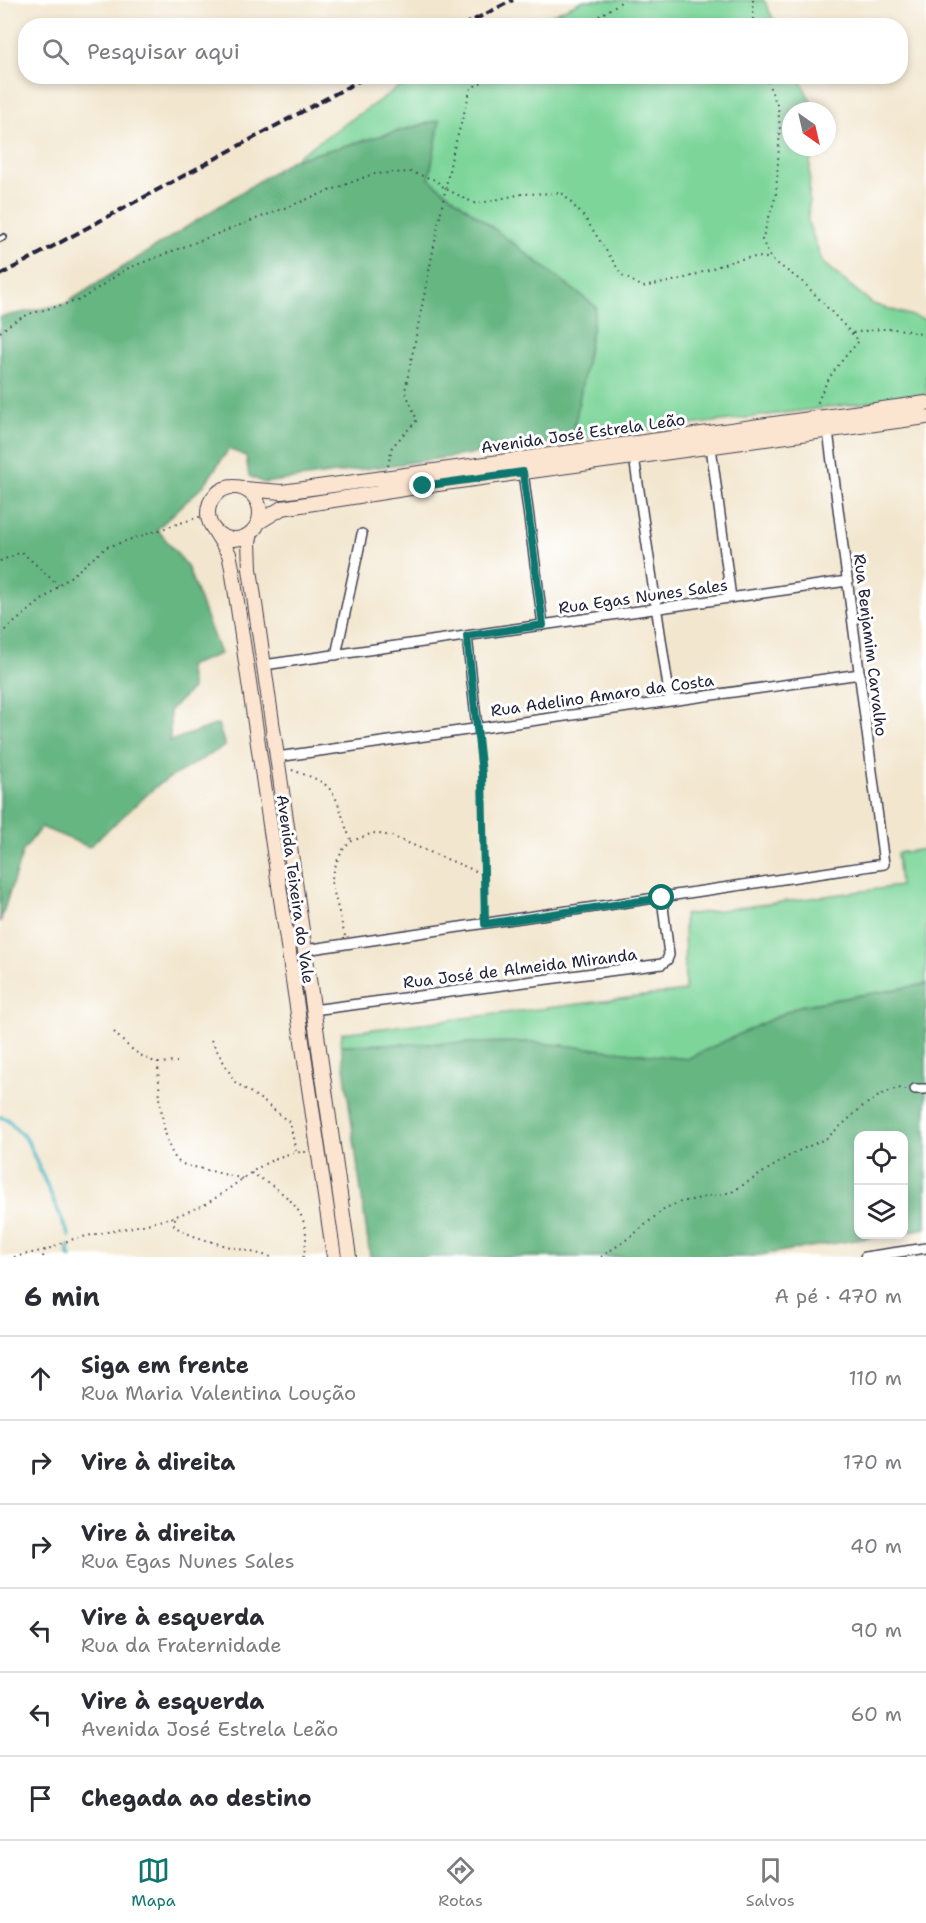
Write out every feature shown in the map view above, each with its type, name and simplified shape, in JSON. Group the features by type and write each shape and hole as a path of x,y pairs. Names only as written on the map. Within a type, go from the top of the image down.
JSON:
{"street":[{"name":"Avenida José Estrela Leão","path":"245,489 282,492 926,403"},
{"name":"Avenida José Estrela Leão","path":"255,527 282,508 523,472 926,417"},
{"name":"Rua Benjamim Carvalho","path":"662,898 885,864 828,431"},
{"path":"711,447 731,598"},
{"path":"634,457 670,700"},
{"path":"523,472 543,625"},
{"path":"208,514 209,505 219,491 236,487 245,489"},
{"name":"Avenida Teixeira do Vale","path":"245,489 260,506 249,542 250,568 349,1257"},
{"name":"Avenida Teixeira do Vale","path":"208,514 210,523 229,554 232,568 334,1257"},
{"path":"214,530 228,538 244,537 255,527"},
{"path":"336,655 362,534"},
{"name":"Rua Egas Nunes Sales","path":"264,665 847,581"},
{"path":"467,636 477,728"},
{"name":"Rua Adelino Amaro da Costa","path":"278,760 477,728 860,674"},
{"path":"305,950 662,898"},
{"name":"Rua José de Almeida Miranda","path":"313,1010 662,964 669,955 662,898"},
{"path":"915,1089 926,1089"},
{"path":"865,1257 926,1248"}],"path":[{"path":"596,18 624,0"},
{"path":"753,0 753,18"},
{"path":"385,477 392,447 417,420 405,391 452,156 471,88 478,84"},
{"path":"768,84 778,107 780,129 776,195 762,240 771,259"},
{"path":"0,332 29,314 80,300 126,269 373,174 411,172 435,180 446,189 476,204 522,194 562,193 585,218 622,275 643,287 684,279 746,258 762,256 771,259 804,283 859,341 836,367 821,391 813,418"},
{"path":"853,333 885,327 912,331 926,336"},
{"path":"0,634 57,585 107,547 208,514"},
{"path":"0,561 22,552 57,585"},
{"path":"477,728 482,774 485,924"},
{"path":"278,760 323,783 337,802 352,841"},
{"path":"347,944 331,880 344,848 352,841 373,833 404,839 483,874"},
{"path":"114,1032 147,1060 158,1063 177,1062"},
{"path":"210,1040 235,1082 290,1123 296,1152"},
{"path":"158,1063 164,1125 172,1156 182,1164 244,1179"},
{"path":"601,1257 633,1235 664,1208 681,1202 732,1192 794,1153 826,1138 863,1106 882,1094 897,1088 915,1089"},
{"path":"14,1257 45,1250 72,1240 151,1224 176,1216 201,1206 275,1158 296,1152 319,1152"},
{"path":"251,1173 280,1190 303,1218 306,1238 303,1257"},
{"path":"176,1216 174,1225 179,1230 271,1257"},
{"path":"43,1257 45,1250"}],"green space":[{"path":"584,0 764,0 773,18 544,18"},
{"path":"404,84 802,84 811,102 782,102 782,156 811,156 808,222 823,263 873,304 926,320 926,395 572,440 596,307 429,179 439,120 292,160"},
{"path":"440,120 429,179 596,307 572,440 264,483 249,476 246,456 229,449 204,485 157,529 187,566 220,654 188,666 192,689 170,710 170,741 218,724 225,746 159,784 89,847 41,827 23,851 0,922 0,317 65,304 292,160"},
{"path":"926,849 926,984 799,1006 687,1059 533,1042 341,1045 342,1033 685,991 684,915 900,886 897,853"},
{"path":"926,984 926,1228 908,1231 908,1131 854,1131 854,1239 862,1239 747,1257 370,1257 341,1045 533,1042 687,1059 799,1006"}],"waterway":[{"path":"0,1117 7,1119 27,1140 69,1236"},
{"path":"69,1246 68,1253 71,1257"}],"railway":[{"path":"478,18 513,0"},
{"path":"0,275 353,84"}],"route":[{"path":"423,486 523,472 543,625 467,636 482,774 485,924 662,898"}]}
